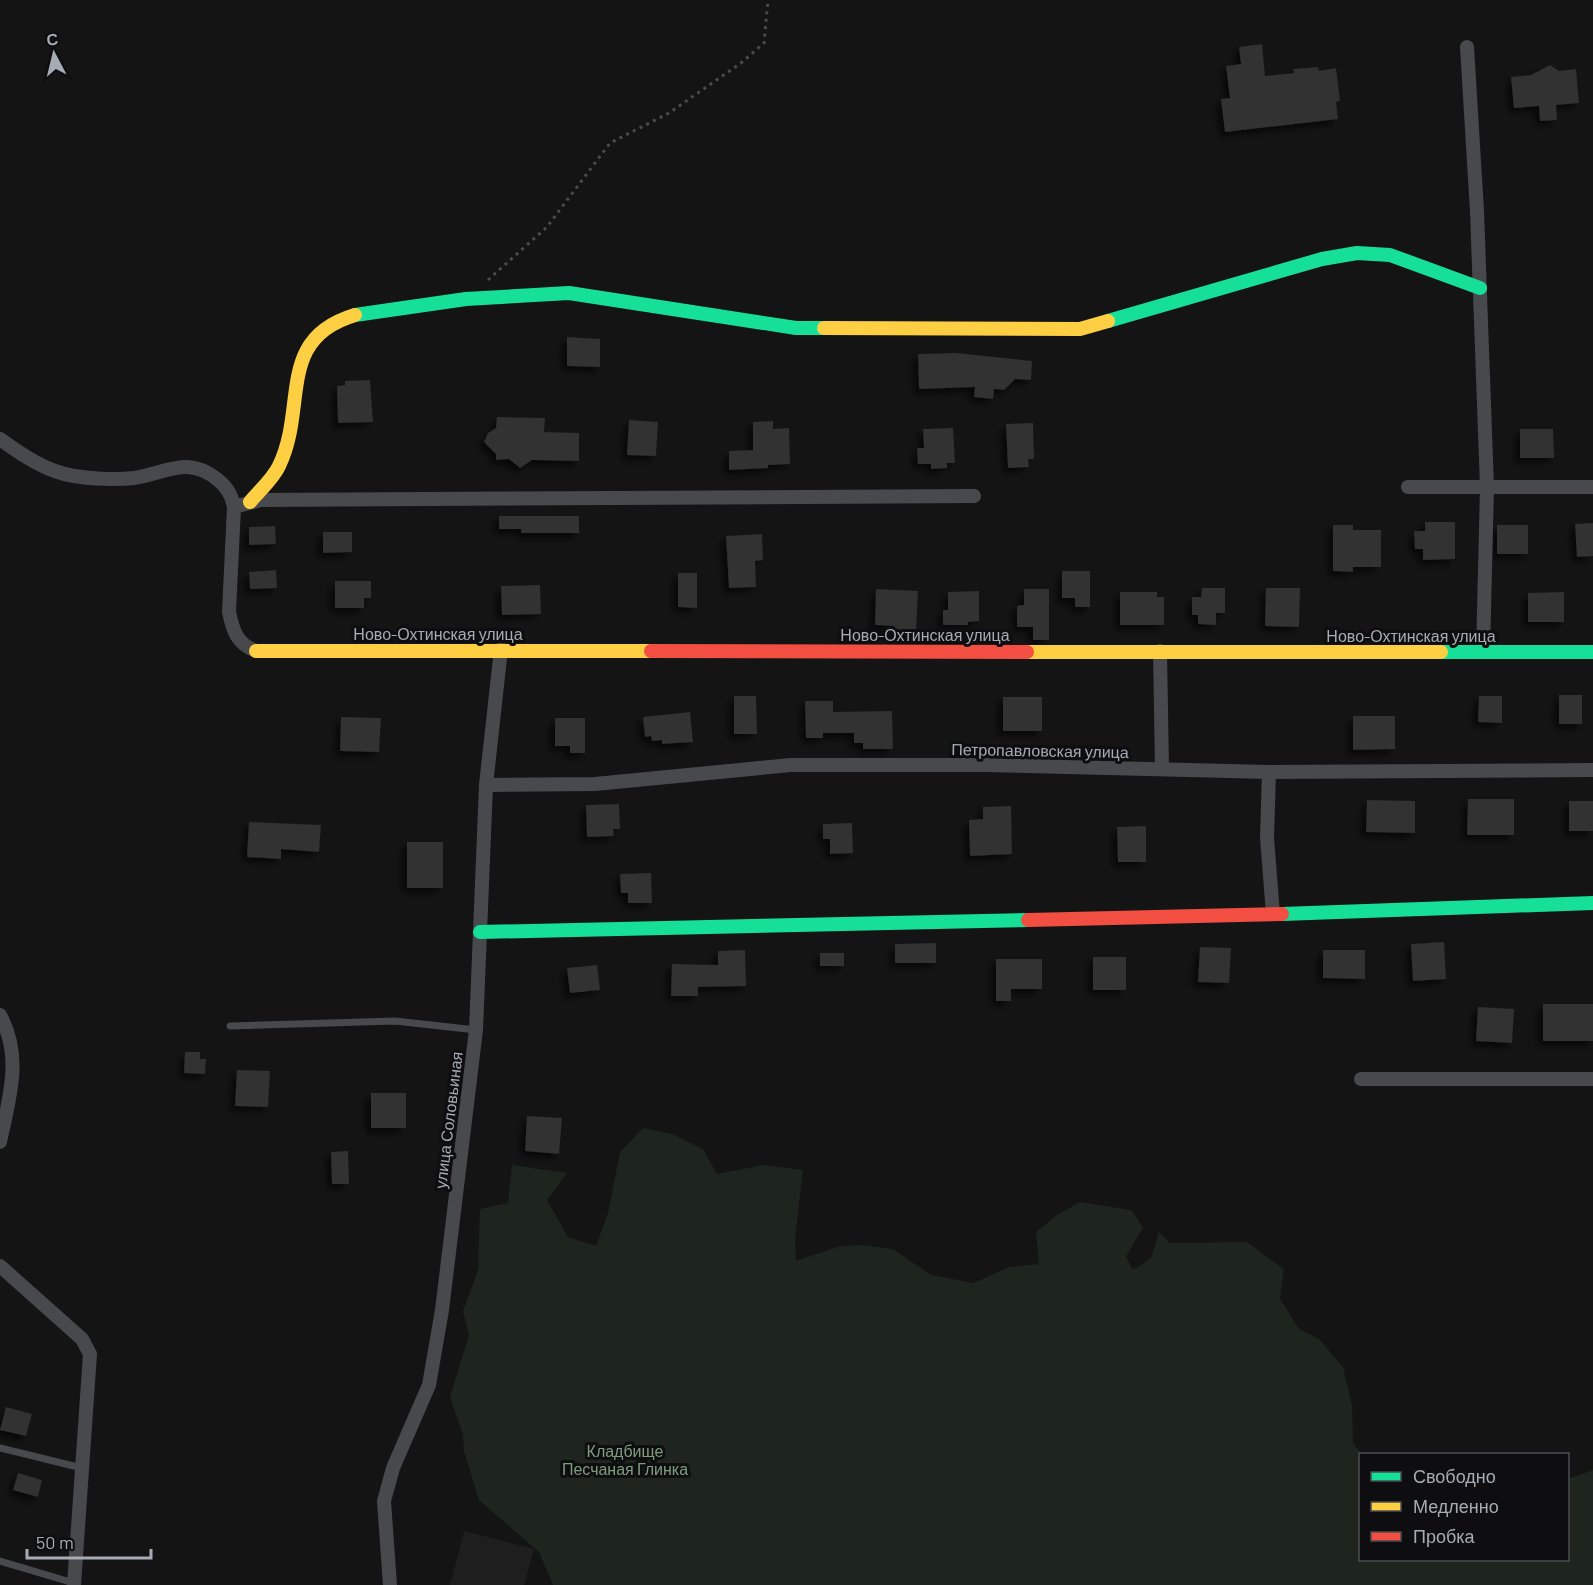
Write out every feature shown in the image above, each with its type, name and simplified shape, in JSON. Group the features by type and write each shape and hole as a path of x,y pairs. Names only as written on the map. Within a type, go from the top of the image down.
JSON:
{"street":[{"path":"1467,47 1480,288 1487,487 1483,652"},
{"path":"250,502 279,467 288,438 302,357 316,334 338,320 364,312 466,299 569,293 796,328 1080,329 1322,259 1357,253 1390,255 1480,288"},
{"path":"0,439 32,461 73,476 134,478 193,466 210,473 223,484 232,496 234,507 250,502 974,496"},
{"path":"1408,488 1593,487"},
{"name":"Ново-Охтинская улица","path":"234,507 229,612 237,638 244,646 256,651 501,649 1593,652"},
{"name":"улица Соловьиная","path":"390,1585 384,1501 393,1468 408,1439 429,1385 442,1310 476,1030 486,785 501,649"},
{"path":"1160,651 1162,768"},
{"name":"Петропавловская улица","path":"486,785 595,784 790,765 1162,768 1269,772 1593,770"},
{"path":"1269,772 1266,838 1273,914"},
{"path":"480,932 1273,914 1593,903"},
{"path":"0,1015 11,1044 13,1067 12,1089 0,1142"},
{"path":"1361,1079 1593,1079"},
{"path":"0,1266 82,1339 90,1354 74,1584"}],"lane":[{"path":"230,1026 394,1021 476,1030"},
{"path":"0,1448 82,1468"},
{"path":"0,1561 74,1584"}],"path":[{"path":"466,299 547,227 610,143 669,113 741,63 764,43 768,0"}],"shaded area":[{"path":"464,1531 534,1549 524,1585 450,1585"}],"green space":[{"name":"Кладбище Песчаная Глинка","path":"643,1128 672,1134 703,1149 717,1174 763,1165 803,1170 795,1239 796,1261 841,1246 861,1245 893,1249 931,1275 974,1283 1009,1267 1039,1264 1036,1232 1057,1215 1080,1202 1131,1210 1143,1227 1126,1257 1133,1270 1151,1258 1159,1232 1170,1243 1247,1242 1284,1269 1280,1299 1299,1329 1319,1339 1343,1367 1352,1406 1353,1443 1361,1453 1359,1453 1359,1561 1569,1561 1569,1479 1593,1470 1593,1585 553,1585 539,1552 479,1500 464,1451 463,1435 450,1397 469,1335 463,1311 478,1271 480,1209 508,1203 512,1165 567,1173 547,1200 568,1237 596,1246 608,1213 620,1152"}],"building":[{"path":"1262,44 1265,76 1294,73 1293,69 1318,67 1319,71 1336,68 1340,101 1336,102 1338,119 1225,132 1221,99 1230,98 1226,66 1241,64 1239,47"},
{"path":"1550,65 1559,71 1576,69 1579,103 1556,105 1557,120 1540,121 1539,106 1514,108 1511,77 1531,75"},
{"path":"567,337 600,339 600,367 567,366"},
{"path":"957,353 1032,361 1031,380 1015,379 1004,390 994,389 993,399 974,397 975,387 919,389 918,354"},
{"path":"370,380 373,422 338,423 337,386 345,385 345,381"},
{"path":"497,417 545,418 544,432 579,433 579,461 532,460 520,468 509,459 496,460 496,454 484,442 488,433 496,428"},
{"path":"629,420 658,422 656,456 627,455"},
{"path":"773,421 773,429 789,428 790,464 768,465 768,468 729,470 729,451 753,450 753,422"},
{"path":"1033,423 1034,459 1028,459 1029,467 1008,468 1006,424"},
{"path":"953,428 955,463 947,463 947,468 931,469 931,464 918,464 917,448 924,448 923,429"},
{"path":"1520,429 1553,429 1554,458 1520,458"},
{"path":"499,516 579,516 579,533 521,533 521,529 499,529"},
{"path":"1425,522 1455,522 1455,559 1423,560 1423,549 1415,549 1414,531 1425,531"},
{"path":"1593,523 1593,556 1577,557 1575,524"},
{"path":"1333,525 1353,525 1353,530 1381,530 1381,567 1353,567 1353,572 1333,571"},
{"path":"1497,525 1528,525 1528,554 1497,554"},
{"path":"275,526 276,544 249,545 249,527"},
{"path":"323,532 352,532 352,552 323,553"},
{"path":"762,534 763,560 755,561 756,587 729,588 726,536"},
{"path":"276,570 277,588 250,589 249,572"},
{"path":"1062,571 1090,571 1090,607 1075,607 1075,598 1062,598"},
{"path":"678,573 697,573 697,608 678,607"},
{"path":"335,581 371,581 371,598 364,598 364,608 335,608"},
{"path":"540,585 541,614 502,615 501,586"},
{"path":"1202,588 1225,588 1225,613 1216,613 1216,625 1198,624 1198,615 1192,615 1192,597 1201,597"},
{"path":"1266,588 1300,588 1299,627 1265,626"},
{"path":"876,589 918,591 916,632 893,631 894,626 875,625"},
{"path":"1024,589 1049,589 1049,640 1033,640 1033,627 1017,627 1017,606 1024,605"},
{"path":"979,591 979,621 968,622 968,625 943,625 943,610 948,610 948,592"},
{"path":"1120,592 1157,592 1157,597 1164,597 1164,625 1120,625"},
{"path":"1564,592 1564,622 1528,622 1528,593"},
{"path":"1559,695 1582,695 1582,724 1559,724"},
{"path":"734,696 756,696 757,734 734,734"},
{"path":"1479,696 1502,696 1502,723 1478,722"},
{"path":"1003,697 1042,697 1042,731 1003,731"},
{"path":"805,701 833,701 833,712 892,711 893,749 863,749 863,743 854,743 854,733 823,733 823,738 806,738"},
{"path":"690,712 693,742 662,744 662,740 652,741 651,736 645,737 643,717"},
{"path":"1353,716 1395,716 1395,749 1353,750"},
{"path":"341,717 381,718 379,752 340,751"},
{"path":"555,718 585,718 585,753 570,753 570,746 555,746"},
{"path":"1468,799 1514,799 1514,835 1467,835"},
{"path":"1367,800 1415,801 1415,833 1366,832"},
{"path":"1569,801 1593,801 1593,831 1569,831"},
{"path":"619,804 620,829 613,829 614,836 587,837 586,805"},
{"path":"1011,806 1012,854 970,856 969,820 983,819 983,807"},
{"path":"249,822 321,825 319,852 281,849 281,859 247,857"},
{"path":"852,823 853,853 830,854 830,839 823,839 823,824"},
{"path":"1146,826 1146,862 1118,862 1117,827"},
{"path":"407,842 443,842 443,888 407,888"},
{"path":"651,873 652,903 628,903 628,893 621,893 620,874"},
{"path":"1444,942 1446,979 1413,981 1411,944"},
{"path":"936,943 936,963 895,963 895,944"},
{"path":"1200,947 1231,948 1229,983 1198,982"},
{"path":"745,950 746,986 698,987 698,996 671,996 672,964 718,965 718,951"},
{"path":"1323,950 1365,950 1365,979 1323,978"},
{"path":"820,953 844,953 844,966 820,966"},
{"path":"1093,957 1126,957 1126,990 1093,990"},
{"path":"996,959 1042,959 1042,989 1011,989 1011,1001 996,1001"},
{"path":"597,965 600,990 570,993 567,968"},
{"path":"1543,1004 1593,1004 1593,1041 1543,1041"},
{"path":"1478,1007 1514,1009 1512,1043 1476,1041"},
{"path":"185,1052 200,1052 200,1059 206,1059 205,1074 184,1073"},
{"path":"237,1070 270,1071 268,1107 235,1106"},
{"path":"371,1093 406,1093 406,1128 371,1128"},
{"path":"527,1116 562,1118 559,1154 525,1151"},
{"path":"348,1151 349,1184 332,1184 331,1152"},
{"path":"6,1407 32,1414 26,1436 0,1430"},
{"path":"18,1473 42,1480 38,1497 13,1490"}],"traffic: fast":[{"path":"1108,321 1322,259 1357,253 1390,255 1480,288"},
{"path":"355,315 466,299 569,293 796,328 824,328"},
{"path":"1441,652 1593,652"},
{"path":"1282,914 1593,903"},
{"path":"480,932 1028,920"}],"traffic: slow":[{"path":"250,502 279,466 287,443 303,358 313,340 330,326 355,315"},
{"path":"824,328 1080,329 1108,321"},
{"path":"256,651 651,651"},
{"path":"1027,652 1441,652"}],"traffic: jam":[{"path":"651,651 1027,652"},
{"path":"1028,920 1282,914"}]}
